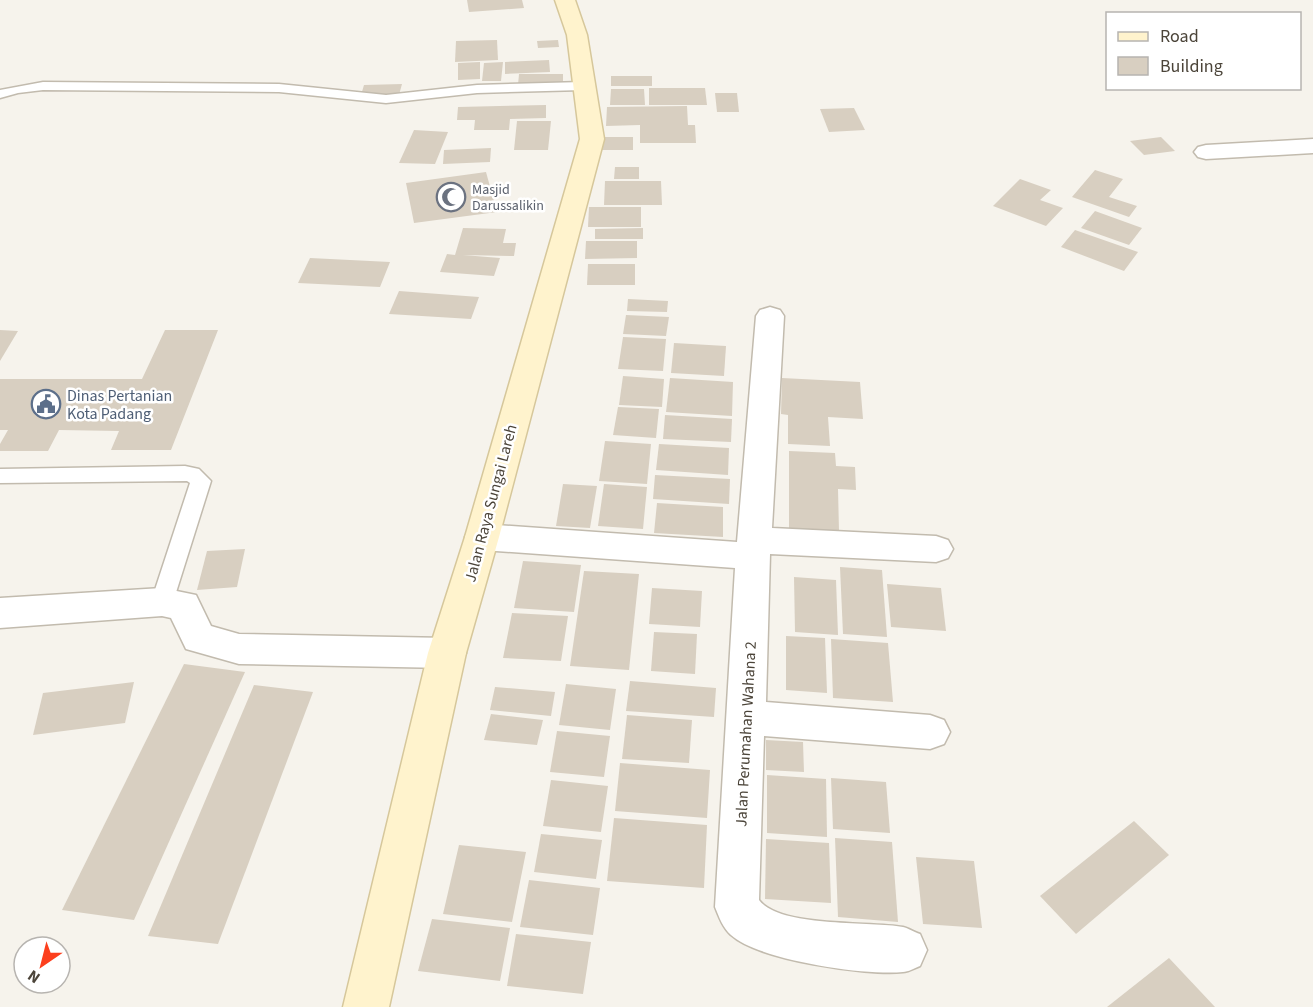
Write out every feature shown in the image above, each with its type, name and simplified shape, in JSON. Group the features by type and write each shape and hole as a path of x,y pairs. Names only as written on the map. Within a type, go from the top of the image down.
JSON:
{"street":[{"name":"Jalan Raya Sungai Lareh","path":"366,1007 447,653 482,537 591,139 577,35 565,0"},
{"path":"1206,152 1313,146"},
{"name":"Jalan Perumahan Wahana 2","path":"770,316 754,548 737,900 739,912 752,925 782,937 810,942 904,950"},
{"path":"482,537 754,548 936,549"},
{"path":"0,613 162,602 183,605 199,638 239,649 447,653"},
{"path":"747,718 930,732"}],"lane":[{"path":"0,94 16,89 43,86 268,88 386,99 477,89 583,86"},
{"path":"0,476 186,473 198,477 201,481 162,602"}],"building":[{"path":"467,0 522,0 524,8 469,12"},
{"path":"497,40 498,60 455,62 456,41"},
{"path":"558,40 559,47 538,48 537,41"},
{"path":"549,60 550,72 505,74 505,62"},
{"path":"480,62 480,79 458,80 458,63"},
{"path":"503,62 501,81 482,81 484,63"},
{"path":"519,74 563,74 563,84 518,85"},
{"path":"611,76 652,76 652,86 611,86"},
{"path":"402,84 399,95 361,95 364,85"},
{"path":"649,88 705,88 707,105 649,105"},
{"path":"611,89 644,89 645,105 610,105"},
{"path":"715,93 737,93 739,112 717,112"},
{"path":"546,105 546,118 510,119 509,130 474,130 475,120 457,120 458,107"},
{"path":"687,106 688,125 695,125 696,143 640,143 640,125 606,126 607,107"},
{"path":"854,108 865,130 829,132 820,109"},
{"path":"517,121 551,121 548,150 514,150"},
{"path":"414,130 448,132 435,164 399,163"},
{"path":"603,137 633,137 633,150 602,150"},
{"path":"1161,137 1175,151 1144,155 1130,141"},
{"path":"491,148 490,162 443,164 444,150"},
{"path":"615,167 639,167 639,179 614,179"},
{"path":"1095,170 1123,179 1109,197 1137,206 1129,217 1072,197"},
{"name":"Masjid Darussalikin","path":"486,172 497,212 414,223 406,183"},
{"path":"1020,179 1051,190 1040,200 1063,208 1046,226 993,206"},
{"path":"605,181 661,181 662,205 604,205"},
{"path":"589,207 641,207 641,227 588,227"},
{"path":"1095,211 1142,228 1129,245 1081,228"},
{"path":"463,228 506,229 503,243 516,243 514,256 463,255 500,258 494,276 440,272 447,254 455,255"},
{"path":"643,228 643,239 595,239 595,229"},
{"path":"1075,230 1138,252 1124,271 1061,247"},
{"path":"586,241 637,241 637,258 585,259"},
{"path":"310,258 390,262 380,287 298,283"},
{"path":"588,264 635,264 635,285 587,285"},
{"path":"399,291 479,297 471,319 389,314"},
{"path":"628,299 668,301 667,312 627,311"},
{"path":"626,315 669,317 666,336 623,334"},
{"path":"0,330 18,331 0,361"},
{"path":"165,330 218,330 171,450 111,450 119,431 59,430 48,451 0,451 0,444 8,430 0,430 0,379 142,379"},
{"path":"623,337 666,339 663,371 618,369"},
{"path":"674,343 726,346 724,376 671,373"},
{"path":"623,376 664,379 662,407 619,405"},
{"path":"670,378 733,382 732,416 666,412"},
{"path":"782,378 860,382 863,419 828,417 830,446 788,444 788,415 781,414"},
{"path":"618,407 659,409 656,438 613,435"},
{"path":"665,415 732,419 731,442 663,439"},
{"path":"605,441 651,444 647,484 599,481"},
{"path":"659,444 729,448 728,475 656,470"},
{"path":"789,451 835,453 836,466 855,467 856,490 838,489 839,531 789,528"},
{"path":"655,475 730,479 729,504 653,499"},
{"path":"563,484 597,486 590,528 556,526"},
{"path":"604,484 647,487 643,529 598,526"},
{"path":"657,503 723,507 723,537 654,533"},
{"path":"245,549 237,587 197,590 207,551"},
{"path":"523,561 581,565 574,612 514,608"},
{"path":"840,567 882,570 887,637 843,634"},
{"path":"584,571 639,574 629,670 570,666"},
{"path":"794,577 836,580 838,635 795,632"},
{"path":"887,584 941,588 946,631 891,627"},
{"path":"652,588 702,591 700,627 649,624"},
{"path":"512,613 568,616 561,661 503,658"},
{"path":"654,632 697,634 695,674 651,671"},
{"path":"786,636 825,638 827,693 786,690"},
{"path":"831,639 888,643 893,702 833,698"},
{"path":"184,664 245,672 134,920 62,910"},
{"path":"630,681 716,688 714,717 626,711"},
{"path":"134,682 125,723 33,735 43,693"},
{"path":"566,684 616,689 610,730 559,725"},
{"path":"254,685 313,692 218,944 148,936"},
{"path":"495,687 555,692 551,716 490,710"},
{"path":"491,714 543,720 537,745 484,740"},
{"path":"627,715 692,720 689,763 622,759"},
{"path":"557,731 610,736 604,777 550,772"},
{"path":"766,740 803,742 804,772 766,770"},
{"path":"620,763 710,770 707,818 615,811"},
{"path":"767,775 826,779 827,837 767,833"},
{"path":"831,778 886,782 890,833 833,829"},
{"path":"551,780 608,786 601,832 543,826"},
{"path":"614,818 707,825 704,888 607,881"},
{"path":"1134,821 1169,855 1076,934 1040,896"},
{"path":"541,834 602,840 596,879 534,872"},
{"path":"835,838 892,842 898,922 838,917"},
{"path":"766,839 829,843 831,903 765,899"},
{"path":"459,845 526,852 512,922 443,914"},
{"path":"916,857 974,861 982,928 923,924"},
{"path":"529,880 600,888 593,935 520,927"},
{"path":"432,919 510,928 500,981 418,971"},
{"path":"516,934 591,942 583,994 507,986"},
{"path":"1169,958 1215,1007 1107,1007"}],"place":[{"name":"Masjid Darussalikin","path":"451,197"},
{"name":"Dinas Pertanian Kota Padang","path":"46,404"}]}
